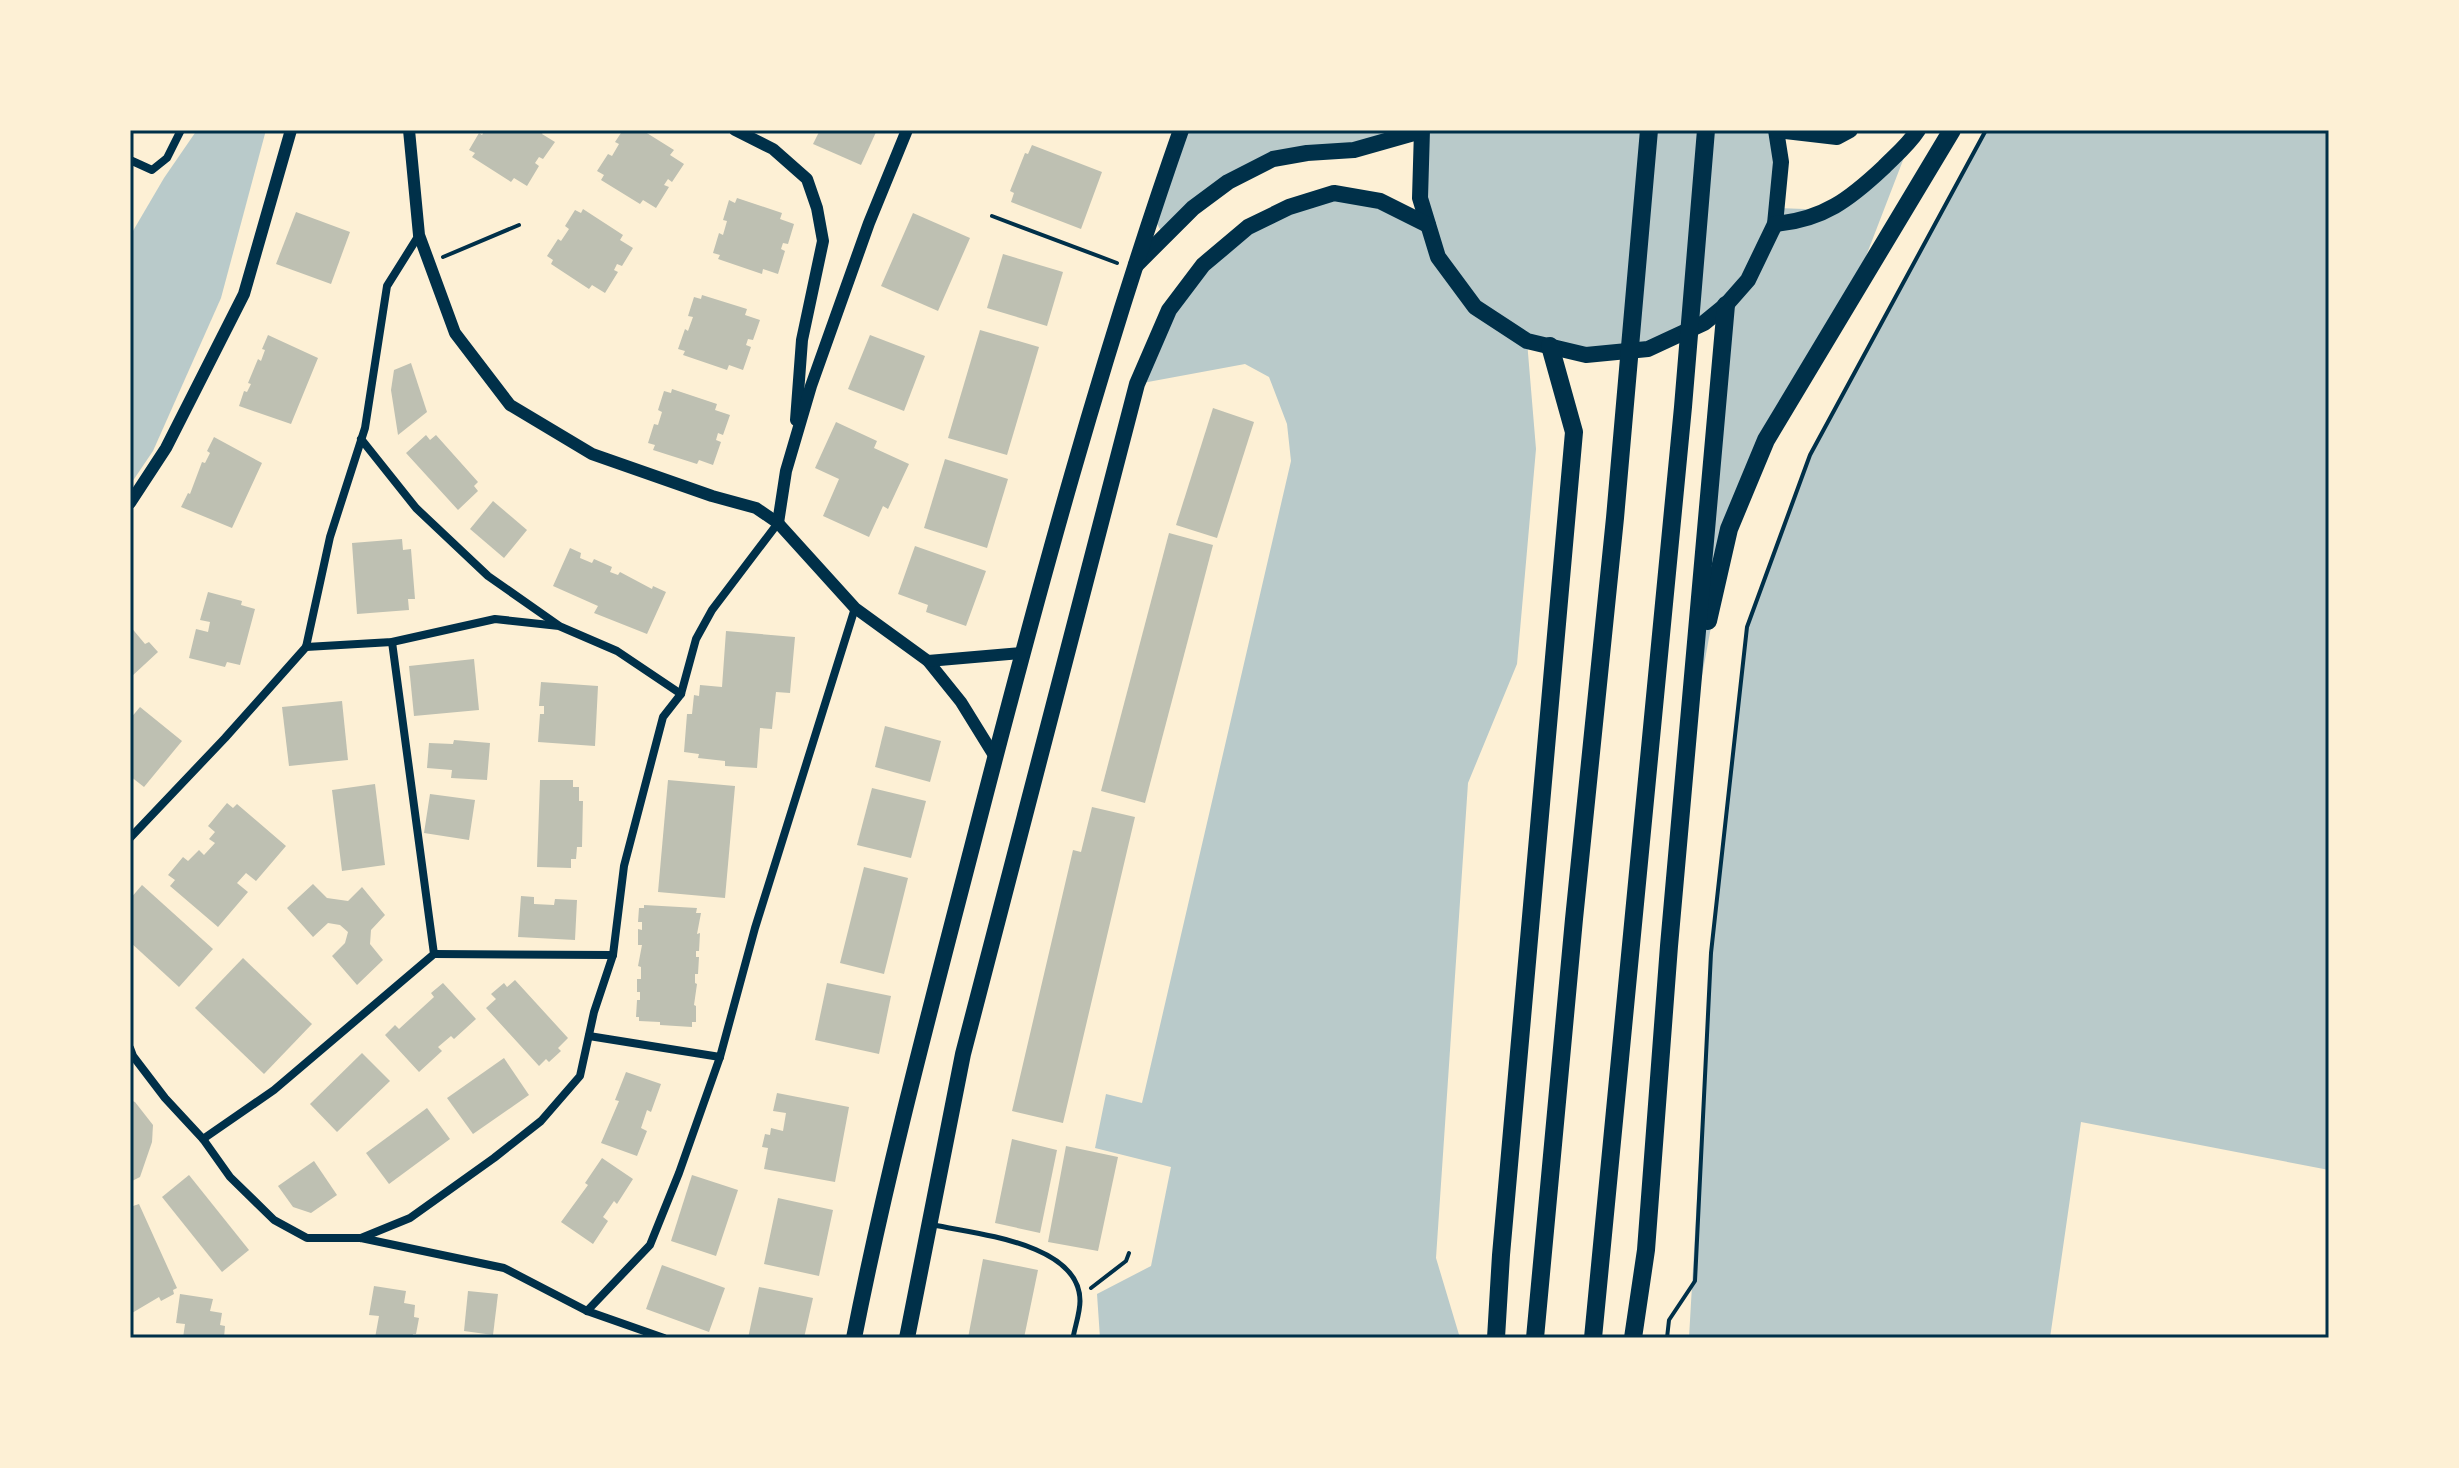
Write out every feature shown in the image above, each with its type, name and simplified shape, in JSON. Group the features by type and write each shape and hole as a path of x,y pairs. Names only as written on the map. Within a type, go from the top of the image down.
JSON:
{"highway":[{"path":"1535,1338 1615,518 1649,130"},
{"path":"1593,1332 1683,407 1706,130"},
{"path":"1665,989 1690,847 1708,618 1729,529 1766,440 1952,130"},
{"path":"1633,1338 1646,1250 1665,989 1726,305"},
{"path":"1496,1338 1503,1224 1574,432 1550,346"}],"main road":[{"path":"854,1338 920,1047 1022,653 1132,269 1181,130"},
{"path":"1132,269 1193,208 1228,182 1273,159 1354,150 1422,130 1420,198 1428,225 1438,257 1475,307 1527,341 1586,355 1648,349 1704,323 1726,305 1748,280 1775,224 1781,162 1777,130 1837,137 1850,130"},
{"path":"1775,224 1799,222 1830,210 1857,192 1910,142 1918,130"},
{"path":"907,1338 963,1054 1137,384 1169,310 1203,265 1248,227 1289,207 1334,193 1380,201 1428,225"}],"street":[{"path":"130,160 152,170 167,158 181,130"},
{"path":"130,503 166,448 244,294 291,130"},
{"path":"409,130 419,235 429,263 455,333 510,405 592,454 756,508 778,523 855,608 928,661 961,702 995,757"},
{"path":"735,130 773,149 807,179 817,208 823,241 802,340 795,439"},
{"path":"361,1238 410,1218 494,1158 541,1121 580,1076 613,955 624,866 663,717 681,694 696,639 728,588 778,523 786,471 811,386 869,223 907,130"},
{"path":"130,838 306,647 330,537 361,439 387,286 419,235"},
{"path":"361,439 416,508 488,576 559,626 617,651 681,694"},
{"path":"587,1311 650,1245 720,1057 764,900 855,608"},
{"path":"306,647 392,642 495,619 559,626"},
{"path":"392,642 434,954"},
{"path":"928,661 1022,653"},
{"path":"203,1139 274,1090 434,954 613,955"},
{"path":"589,1036 720,1057"},
{"path":"130,1048 165,1098 203,1139 230,1177 274,1220 307,1238 361,1238 504,1268 587,1311 664,1338"}],"lane":[{"path":"929,1224 1029,1246 1050,1255 1075,1279 1079,1295 1073,1338"}],"path":[{"path":"1667,1338 1669,1320 1695,1281 1711,953 1747,627 1810,455 1986,130"},
{"path":"992,216 1132,269"},
{"path":"429,263 519,225"},
{"path":"1079,1295 1104,1280 1126,1261 1129,1253"}],"shaded area":[{"path":"197,130 266,130 221,298 153,451 130,485 130,236"},
{"path":"1178,130 1774,130 1777,208 1830,210 1910,142 1843,316 1766,440 1729,529 1686,763 1726,305 1679,335 1626,353 1580,355 1527,341 1536,449 1517,664 1468,783 1436,1258 1460,1338 1100,1338 1097,1294 1151,1266 1171,1167 1095,1148 1106,1094 1142,1103 1291,461 1287,424 1269,377 1245,364 1137,384 1203,265 1248,227 1334,193 1414,218 1420,192 1421,132 1273,159 1164,236 1148,208"},
{"path":"1986,130 2329,130 2329,1170 2081,1122 2050,1338 1689,1338 1711,953 1747,627 1810,455"}],"building":[{"path":"485,130 544,130 542,134 555,142 543,159 539,157 535,163 539,166 527,186 514,178 511,182 472,157 475,153 469,150 479,133 482,135"},
{"path":"623,130 642,130 674,150 670,155 684,164 672,182 668,179 664,185 669,187 656,208 643,200 640,204 601,180 604,175 597,171 608,154 612,156 619,144 615,142"},
{"path":"820,130 877,130 861,165 813,144"},
{"path":"1032,145 1102,172 1081,229 1011,202 1014,193 1010,191 1025,153 1028,154"},
{"path":"737,198 782,213 780,219 794,224 788,244 783,243 781,249 785,251 778,274 763,269 762,274 718,259 720,255 713,253 719,233 723,235 727,221 723,220 729,200 735,203"},
{"path":"583,209 623,235 620,240 633,248 622,266 617,264 614,270 618,272 605,293 592,285 589,289 551,264 553,260 547,256 569,229 565,226 575,210 581,213"},
{"path":"296,212 350,232 331,284 276,264"},
{"path":"913,213 970,238 938,311 881,286"},
{"path":"1003,254 1063,272 1047,326 987,308"},
{"path":"702,295 747,309 745,315 760,320 753,340 748,339 746,345 751,347 743,370 729,365 727,370 683,355 685,351 678,349 693,317 688,316 694,297 701,299"},
{"path":"980,330 1039,347 1007,455 948,438"},
{"path":"268,335 318,358 291,424 239,406 244,391 247,392 251,384 248,383 258,359 261,361"},
{"path":"870,335 925,356 904,411 848,389"},
{"path":"411,363 427,412 398,435 391,390 394,370"},
{"path":"672,389 717,404 715,410 730,415 723,435 718,433 716,440 721,442 713,465 699,460 697,464 653,450 655,445 648,443 662,412 658,410 664,391 671,393"},
{"path":"1213,408 1254,422 1217,538 1176,525"},
{"path":"836,422 877,441 874,448 909,464 888,509 883,506 869,537 823,516 839,479 815,468"},
{"path":"426,435 430,440 436,435 478,482 474,486 478,491 458,510 406,453"},
{"path":"214,437 262,463 232,528 181,507 190,494 202,462 205,463 210,453 207,451"},
{"path":"945,459 1008,479 987,548 924,528"},
{"path":"493,501 527,530 504,558 470,529"},
{"path":"1169,533 1213,545 1145,803 1101,791"},
{"path":"402,539 403,550 411,549 415,599 408,599 409,610 357,614 352,543"},
{"path":"915,546 986,571 966,626 926,612 928,605 898,594"},
{"path":"570,548 581,553 580,558 592,563 594,559 612,567 610,572 618,575 620,572 652,589 653,586 666,592 647,634 594,613 598,606 553,586"},
{"path":"208,592 242,601 241,605 255,609 240,665 227,662 225,667 189,658 196,629 208,632 210,622 200,620"},
{"path":"130,626 145,644 149,642 158,652 131,677"},
{"path":"726,631 795,637 790,693 776,692 772,729 760,728 757,768 725,766 725,761 698,758 699,754 684,752 687,714 692,714 694,695 699,696 700,685 722,687"},
{"path":"474,659 479,710 414,716 409,666"},
{"path":"541,682 598,686 595,746 538,742 540,714 544,714 544,706 539,706"},
{"path":"342,701 348,760 289,766 282,707"},
{"path":"140,707 182,741 144,787 130,776 130,719"},
{"path":"885,726 941,741 930,782 875,767"},
{"path":"454,740 490,743 487,780 451,778 452,770 427,768 429,743 453,744"},
{"path":"540,780 573,780 573,787 579,787 579,801 583,801 582,847 577,847 576,859 571,859 571,868 537,867"},
{"path":"668,780 735,786 725,898 658,892"},
{"path":"375,784 385,865 342,871 332,790"},
{"path":"872,788 926,801 911,858 857,845"},
{"path":"430,794 475,800 469,840 424,833"},
{"path":"227,803 233,808 237,804 286,846 256,881 246,873 237,883 248,892 218,927 170,886 175,880 168,875 183,857 188,861 199,850 204,855 215,843 209,839 215,832 208,826"},
{"path":"1092,807 1135,817 1063,1123 1012,1111 1073,850 1081,852"},
{"path":"864,867 908,878 884,974 840,963"},
{"path":"313,884 327,898 348,901 362,887 385,915 371,930 370,944 383,960 357,985 332,956 345,943 348,932 340,925 328,923 313,937 287,908"},
{"path":"142,885 213,949 179,987 130,942 130,899"},
{"path":"521,896 534,897 534,904 554,905 555,899 577,900 575,940 518,937"},
{"path":"644,905 697,908 696,913 701,913 697,934 700,933 699,951 696,951 696,957 699,957 698,974 695,974 696,1022 692,1022 692,1027 660,1025 660,1022 639,1021 636,1017 637,1000 640,1000 637,979 641,979 641,967 638,966 642,945 638,945 638,929 642,930 642,922 638,922 639,908 644,908"},
{"path":"243,958 312,1024 264,1074 195,1008"},
{"path":"515,980 568,1038 558,1048 561,1051 539,1066 486,1008 496,999 491,994 504,983 507,987"},
{"path":"443,983 476,1019 454,1039 451,1036 438,1047 442,1051 419,1072 385,1035 395,1025 399,1029 434,997 431,993"},
{"path":"827,983 891,996 879,1054 815,1040"},
{"path":"362,1053 390,1081 337,1132 310,1104"},
{"path":"504,1058 529,1095 473,1134 447,1098"},
{"path":"626,1072 661,1084 651,1112 647,1110 641,1128 647,1131 637,1156 601,1143 619,1101 615,1100"},
{"path":"777,1093 849,1107 835,1182 764,1169 768,1148 762,1147 765,1134 770,1135 771,1128 783,1131 786,1113 773,1111"},
{"path":"130,1100 153,1125 152,1142 140,1177 130,1182"},
{"path":"427,1108 450,1139 389,1184 366,1153"},
{"path":"1012,1139 1057,1150 1040,1233 995,1223"},
{"path":"1066,1146 1118,1157 1098,1251 1048,1242"},
{"path":"602,1158 633,1179 617,1204 614,1201 603,1217 608,1221 593,1244 561,1222 588,1185 585,1183"},
{"path":"314,1161 337,1195 311,1213 293,1207 278,1186"},
{"path":"189,1175 249,1250 222,1272 162,1197"},
{"path":"692,1175 738,1190 716,1256 671,1241"},
{"path":"778,1198 833,1210 819,1276 764,1264"},
{"path":"139,1204 177,1288 173,1290 174,1294 161,1301 159,1297 132,1313 130,1207"},
{"path":"983,1259 1038,1270 1024,1338 968,1338"},
{"path":"662,1265 725,1288 709,1332 646,1309"},
{"path":"374,1286 406,1291 404,1303 415,1305 414,1317 419,1318 416,1334 412,1338 375,1338 379,1316 369,1315"},
{"path":"759,1287 813,1298 804,1338 748,1338"},
{"path":"468,1291 498,1294 493,1335 464,1331"},
{"path":"180,1294 213,1299 210,1311 222,1313 220,1325 225,1326 224,1338 183,1338 185,1324 176,1323"}]}
